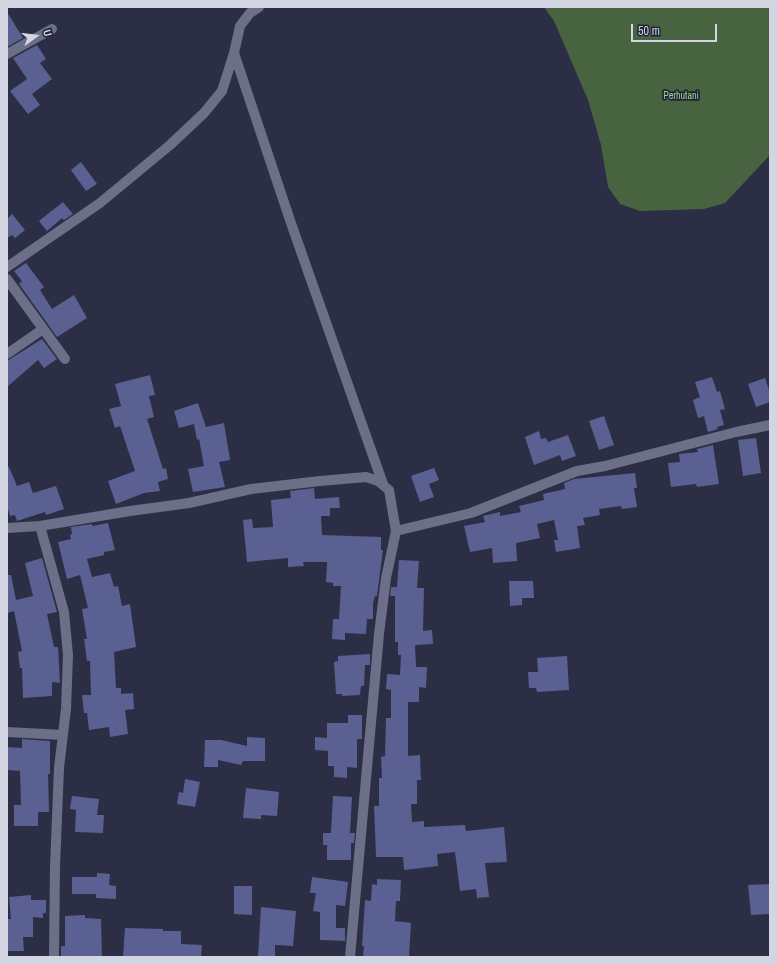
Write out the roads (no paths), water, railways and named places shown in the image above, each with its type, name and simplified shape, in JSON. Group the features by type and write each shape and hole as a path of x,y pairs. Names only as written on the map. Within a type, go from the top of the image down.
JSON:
{"street":[{"path":"7,267 100,203 170,145 204,113 222,90 234,53 240,26 250,13 259,7"},
{"path":"7,54 52,29"},
{"path":"234,53 292,226 383,484"},
{"path":"7,279 65,359"},
{"path":"7,354 42,329"},
{"path":"396,531 471,513 577,472 736,432 770,425"},
{"path":"7,528 40,526 130,510 189,503 252,489 366,477 383,484 389,490 396,531 386,578 379,634 350,957"},
{"path":"40,526 64,612 68,655 63,735 59,768 55,866 54,957"},
{"path":"7,732 63,735"}],"park label":[{"name":"Perhutani","path":"681,96"}]}
